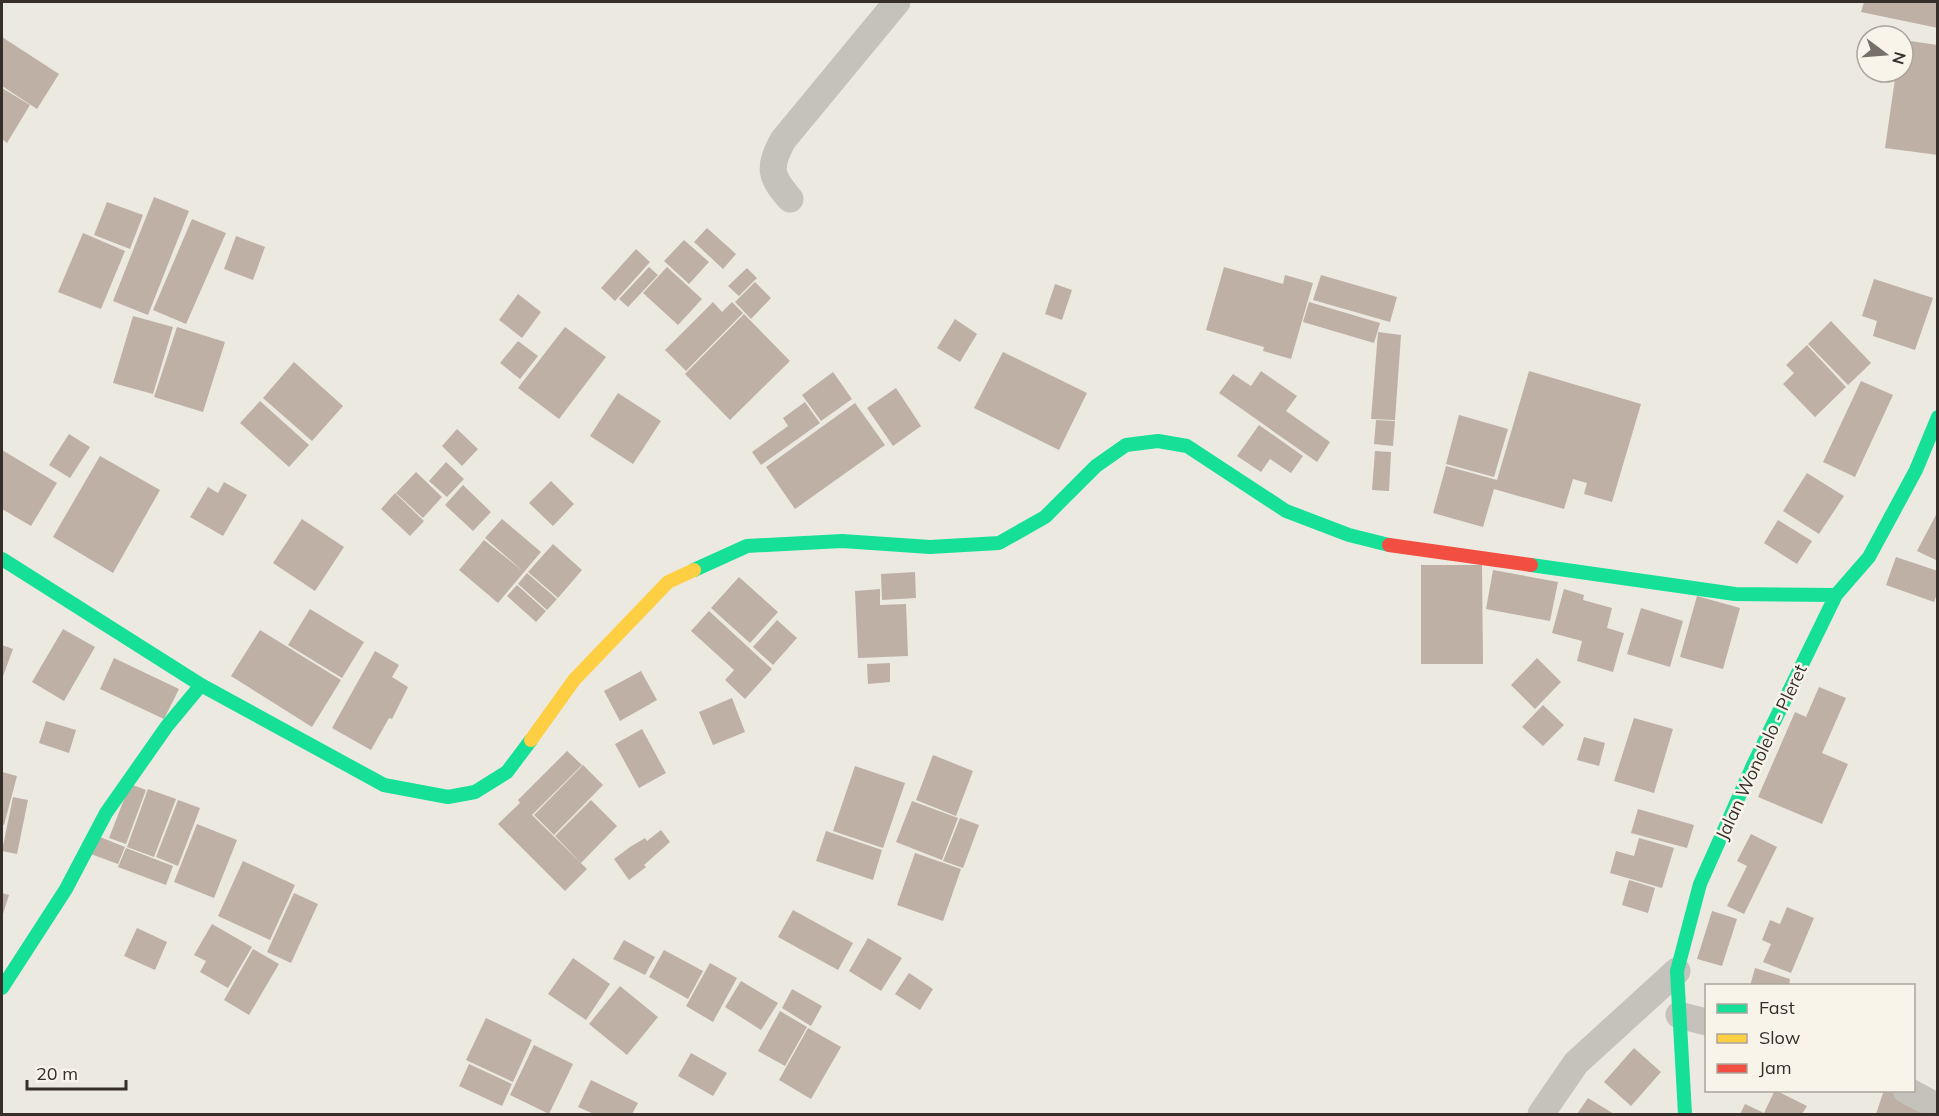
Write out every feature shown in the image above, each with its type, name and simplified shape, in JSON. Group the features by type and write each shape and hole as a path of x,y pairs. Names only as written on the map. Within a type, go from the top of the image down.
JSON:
{"street":[{"path":"790,199 777,183 772,171 775,156 783,140 897,2"},
{"name":"Jalan Wonolelo - Pleret","path":"1685,1114 1677,971 1700,884 1753,765 1836,595 1869,557 1916,470 1938,417"},
{"path":"2,559 201,685 384,785 448,797 475,792 507,772 574,680 668,582 747,546 842,541 930,547 999,543 1045,517 1095,466 1126,445 1158,441 1187,446 1286,511 1349,535 1394,546 1735,594 1836,595"},
{"path":"2,988 66,890 106,813 167,726 201,685"},
{"path":"1541,1114 1576,1063 1677,971"},
{"path":"1679,1015 1705,1022"},
{"path":"1910,1092 1938,1107"}],"building":[{"path":"1864,2 1938,2 1938,28 1861,12"},
{"path":"2,37 59,74 37,109 2,86"},
{"path":"1915,42 1938,45 1938,155 1885,148 1894,84 1915,84"},
{"path":"2,88 30,105 7,143 2,139"},
{"path":"154,197 189,211 148,315 113,301"},
{"path":"107,202 143,215 130,249 94,235"},
{"path":"192,219 226,233 186,324 153,310"},
{"path":"707,228 736,254 723,269 694,242"},
{"path":"83,233 125,251 101,309 58,292"},
{"path":"236,236 265,247 253,280 224,269"},
{"path":"684,240 709,262 689,284 664,261"},
{"path":"636,249 650,262 615,301 601,288"},
{"path":"649,267 658,275 628,307 619,299"},
{"path":"667,267 702,299 678,325 643,293"},
{"path":"1224,267 1283,284 1285,275 1313,283 1291,359 1263,351 1264,347 1206,330"},
{"path":"747,268 757,278 739,296 728,286"},
{"path":"1321,275 1397,297 1390,322 1313,300"},
{"path":"1874,279 1933,298 1915,350 1873,336 1877,321 1862,316"},
{"path":"755,282 771,298 751,319 735,302"},
{"path":"1055,284 1072,290 1062,320 1045,314"},
{"path":"518,294 541,312 522,338 499,320"},
{"path":"713,302 722,312 732,302 743,313 686,371 665,350"},
{"path":"1309,302 1380,323 1374,343 1303,322"},
{"path":"744,314 790,361 730,420 685,374"},
{"path":"133,316 173,327 153,394 113,383"},
{"path":"955,319 977,334 960,362 937,348"},
{"path":"1831,321 1871,363 1848,385 1808,344"},
{"path":"177,327 225,342 203,412 154,397"},
{"path":"565,327 606,357 559,419 518,388"},
{"path":"1378,332 1401,335 1395,420 1371,419"},
{"path":"518,341 538,356 520,379 500,363"},
{"path":"1807,345 1846,387 1815,417 1783,384 1794,373 1786,365"},
{"path":"1003,352 1087,393 1059,450 974,408"},
{"path":"294,362 343,406 312,441 263,398"},
{"path":"1261,371 1297,396 1286,411 1330,442 1317,462 1219,393 1233,374 1251,386"},
{"path":"1529,371 1641,404 1612,502 1584,494 1587,483 1573,479 1564,509 1494,489 1483,527 1433,513 1446,466 1497,480"},
{"path":"833,372 852,399 821,421 802,395"},
{"path":"1861,381 1893,395 1855,477 1823,462"},
{"path":"896,388 921,426 893,446 867,408"},
{"path":"618,393 661,421 633,464 590,436"},
{"path":"260,401 309,445 289,467 240,423"},
{"path":"805,402 820,423 761,465 752,452 788,426 783,418"},
{"path":"855,403 885,445 795,509 766,467"},
{"path":"1459,415 1508,429 1494,477 1446,464"},
{"path":"1376,420 1395,421 1393,446 1374,444"},
{"path":"1259,425 1303,456 1291,473 1270,459 1261,472 1237,456"},
{"path":"457,429 478,449 462,466 442,446"},
{"path":"69,434 90,447 70,478 49,465"},
{"path":"2,450 57,483 31,526 2,509"},
{"path":"1375,451 1391,452 1389,491 1372,490"},
{"path":"100,456 160,490 113,573 53,537"},
{"path":"446,462 464,479 447,497 429,481"},
{"path":"416,472 442,497 423,518 396,493"},
{"path":"1807,473 1844,496 1819,534 1783,511"},
{"path":"551,481 574,504 553,526 529,503"},
{"path":"224,482 247,495 223,536 190,517 208,487 218,493"},
{"path":"463,485 491,512 473,531 445,505"},
{"path":"395,493 424,521 410,536 381,509"},
{"path":"1938,511 1938,561 1917,551"},
{"path":"302,519 344,547 315,591 273,563"},
{"path":"502,519 541,552 524,572 485,538"},
{"path":"1778,520 1812,541 1797,564 1764,543"},
{"path":"484,540 524,572 498,603 459,570"},
{"path":"553,544 582,570 558,598 528,572"},
{"path":"1896,557 1938,571 1938,591 1934,602 1886,585"},
{"path":"1421,565 1482,565 1483,664 1421,664"},
{"path":"1493,570 1558,582 1550,621 1486,609"},
{"path":"915,572 916,598 882,600 881,574"},
{"path":"527,573 557,599 547,610 518,584"},
{"path":"739,577 778,612 750,643 711,608"},
{"path":"517,585 546,611 536,622 507,596"},
{"path":"880,589 880,605 906,604 908,656 858,658 855,591"},
{"path":"1564,589 1584,595 1583,600 1612,608 1607,628 1624,633 1613,672 1577,661 1582,641 1552,633"},
{"path":"1697,596 1740,608 1723,669 1680,657"},
{"path":"1641,608 1683,621 1670,667 1627,654"},
{"path":"310,609 364,642 342,678 288,645"},
{"path":"709,611 772,669 745,699 725,680 734,670 691,631"},
{"path":"777,620 797,638 773,665 753,647"},
{"path":"63,629 95,647 64,701 32,682"},
{"path":"260,630 341,680 312,727 231,676"},
{"path":"2,645 13,649 2,679"},
{"path":"375,651 399,665 392,677 408,687 392,719 389,718 371,750 332,728"},
{"path":"114,658 179,689 164,719 100,689"},
{"path":"1537,658 1561,682 1535,709 1511,685"},
{"path":"890,663 890,682 868,684 867,664"},
{"path":"641,671 657,700 620,721 604,691"},
{"path":"1819,687 1846,698 1822,753 1848,764 1822,824 1758,797 1795,712 1806,717"},
{"path":"732,698 745,732 713,745 699,712"},
{"path":"1543,705 1564,725 1543,746 1522,727"},
{"path":"1634,718 1673,729 1654,793 1614,781"},
{"path":"46,721 76,730 69,753 39,743"},
{"path":"642,729 666,773 639,788 615,744"},
{"path":"1584,737 1605,743 1599,766 1577,760"},
{"path":"567,751 582,765 532,815 587,869 565,891 498,824 520,803 518,800"},
{"path":"933,755 973,771 956,816 916,800"},
{"path":"583,765 603,785 554,835 534,815"},
{"path":"855,766 905,783 883,848 833,831"},
{"path":"2,772 17,776 4,825 2,824"},
{"path":"130,784 146,790 126,844 109,838"},
{"path":"148,789 176,799 154,857 127,847"},
{"path":"13,797 28,800 17,854 2,851"},
{"path":"178,800 200,808 178,866 156,857"},
{"path":"591,800 617,826 581,863 555,836"},
{"path":"912,801 958,818 942,860 896,842"},
{"path":"1638,809 1694,825 1687,848 1631,833"},
{"path":"960,818 979,825 963,868 943,861"},
{"path":"197,824 237,840 214,898 174,882"},
{"path":"661,830 670,842 644,865 646,867 629,880 614,859 645,838 647,841"},
{"path":"826,831 882,850 873,880 816,861"},
{"path":"1751,834 1777,847 1744,914 1727,906 1747,866 1737,861"},
{"path":"95,835 125,847 118,864 88,853"},
{"path":"1639,838 1674,848 1662,888 1610,873 1616,851 1634,856"},
{"path":"126,848 173,866 166,885 118,867"},
{"path":"915,853 961,869 943,921 897,905"},
{"path":"243,861 295,885 270,940 218,916"},
{"path":"1629,880 1655,888 1648,913 1622,905"},
{"path":"2,893 9,895 2,917"},
{"path":"294,893 318,904 291,963 267,952"},
{"path":"1787,907 1814,918 1791,973 1763,962 1771,944 1762,940 1770,920 1780,924"},
{"path":"793,910 853,943 838,970 778,937"},
{"path":"1712,911 1737,919 1722,966 1697,959"},
{"path":"212,924 252,947 228,988 200,972 206,961 194,955"},
{"path":"137,928 167,942 155,970 124,956"},
{"path":"868,938 902,958 881,991 849,971"},
{"path":"624,940 655,957 645,975 613,959"},
{"path":"253,949 279,964 249,1015 224,1000"},
{"path":"664,950 703,971 688,999 649,977"},
{"path":"573,958 610,984 586,1020 548,994"},
{"path":"710,963 737,978 713,1022 686,1006"},
{"path":"1755,968 1790,979 1789,984 1751,984"},
{"path":"909,973 933,989 920,1010 895,994"},
{"path":"741,981 778,1003 761,1030 725,1007"},
{"path":"620,986 658,1017 627,1055 589,1024"},
{"path":"792,989 822,1006 811,1026 782,1008"},
{"path":"780,1011 807,1027 785,1066 758,1051"},
{"path":"486,1018 532,1040 513,1082 466,1060"},
{"path":"808,1028 841,1047 811,1099 779,1080"},
{"path":"534,1045 573,1064 549,1114 510,1095"},
{"path":"1634,1048 1661,1072 1631,1106 1604,1082"},
{"path":"691,1053 727,1073 713,1096 678,1076"},
{"path":"469,1064 512,1084 502,1106 459,1086"},
{"path":"591,1080 638,1103 632,1114 594,1114 578,1107"},
{"path":"1774,1092 1779,1092 1807,1106 1802,1114 1740,1114 1745,1104 1764,1113"},
{"path":"1883,1092 1925,1102 1921,1114 1876,1114"},
{"path":"1588,1098 1614,1114 1577,1114"}],"traffic: fast":[{"path":"1685,1114 1677,971 1700,884 1753,765 1836,595 1869,557 1916,470 1938,417"},
{"path":"694,570 747,546 842,541 930,547 999,543 1045,517 1096,466 1126,445 1158,441 1187,446 1286,511 1349,535 1389,545"},
{"path":"2,559 201,685 384,785 448,797 475,792 507,772 531,740"},
{"path":"1531,565 1735,594 1836,595"},
{"path":"2,988 66,889 106,813 167,726 201,685"}],"traffic: slow":[{"path":"531,740 574,680 668,582 694,570"}],"traffic: jam":[{"path":"1389,545 1531,565"}]}
